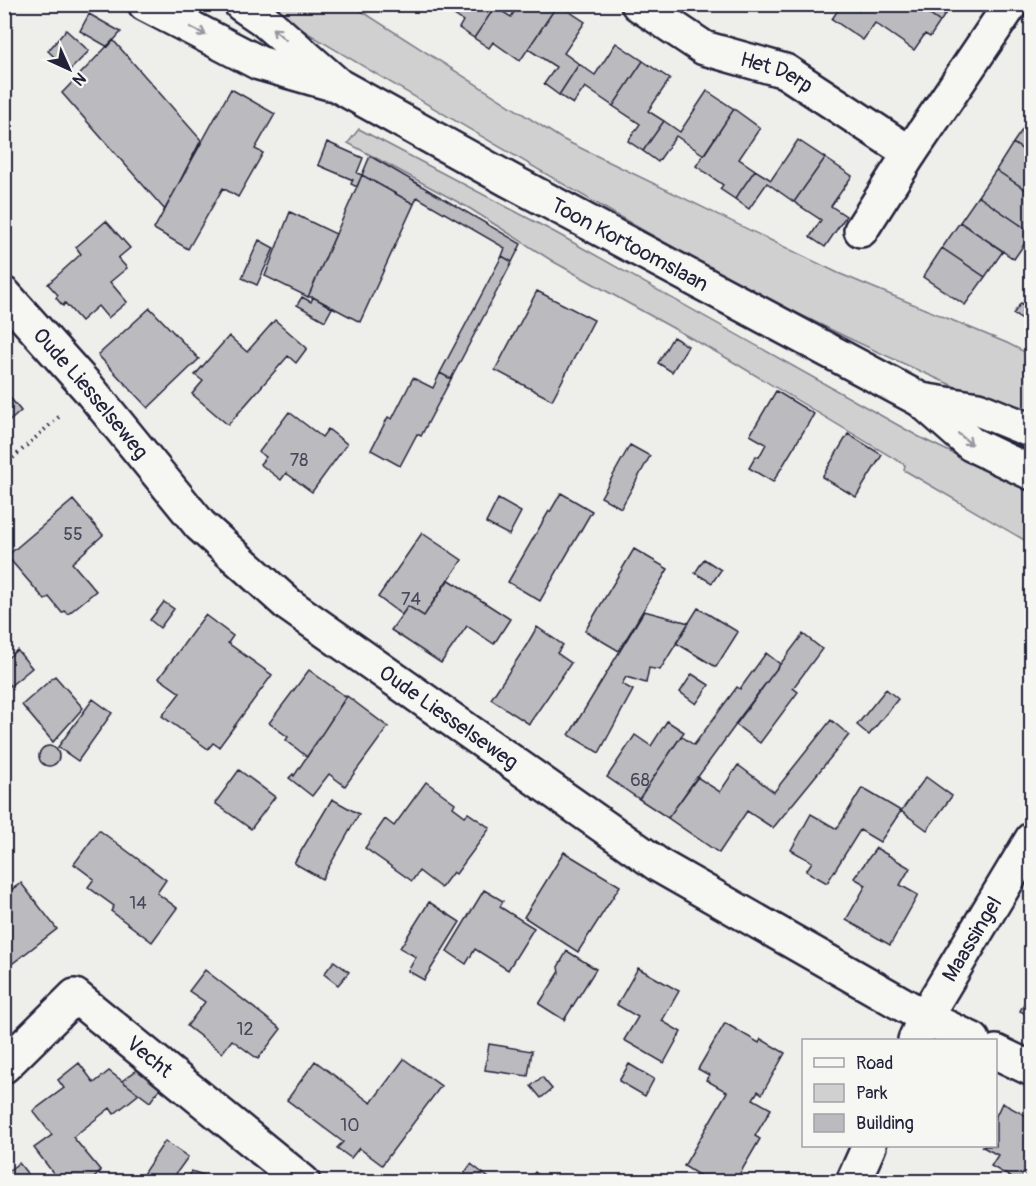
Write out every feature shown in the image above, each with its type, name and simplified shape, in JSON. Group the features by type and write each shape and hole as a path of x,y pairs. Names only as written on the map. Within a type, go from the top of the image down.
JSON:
{"street":[{"name":"Toon Kortoomslaan","path":"145,4 259,63 339,86"},
{"name":"Toon Kortoomslaan","path":"241,4 262,19 339,86 509,180 921,400 971,444 1032,473"},
{"name":"Het Derp","path":"638,4 704,48 785,70 910,153"},
{"path":"861,230 1011,4"},
{"name":"Oude Liesselseweg","path":"4,294 89,389 200,525 289,605 660,866 920,1029 964,1039"},
{"name":"Toon Kortoomslaan","path":"921,400 978,409 1032,430"},
{"name":"Maassingel","path":"920,1029 1032,839"},
{"name":"Vecht","path":"4,1066 75,996 303,1182"},
{"path":"997,1052 1032,1069"},
{"path":"853,1182 869,1147"}],"path":[{"path":"4,466 89,389"}],"green space":[{"path":"264,5 352,5 562,139 838,273 1031,355 1031,419 865,346 703,264 490,142"},
{"path":"359,129 556,233 921,438 1031,491 1031,544 904,470 905,465 725,357 554,262 469,208 348,143"}],"building":[{"path":"438,4 492,4 495,7 474,38 459,28 463,21"},
{"path":"519,4 558,4 520,61 493,42 489,48 474,38 495,7 511,17"},
{"path":"558,4 585,22 564,53 579,64 559,95 544,84 556,67 528,49"},
{"path":"842,4 849,4 859,11 863,4 914,4 940,22 930,37 925,34 914,50 875,23 863,40 832,19"},
{"path":"914,4 946,4 950,7 940,22"},
{"path":"89,14 121,32 108,47 80,31"},
{"path":"66,30 89,51 69,71 48,51"},
{"path":"113,40 201,140 165,210 62,93"},
{"path":"616,43 643,61 613,106 585,87 573,104 559,95 579,64 595,75"},
{"path":"643,61 670,79 648,111 664,121 643,151 628,141 640,124 613,106"},
{"path":"231,89 275,114 255,149 263,153 238,197 223,188 188,249 154,229"},
{"path":"707,91 734,109 704,155 676,136 658,162 643,151 664,121 680,132"},
{"path":"734,109 760,128 739,159 755,170 735,199 720,189 723,185 696,166"},
{"path":"1032,117 1032,156 1013,143"},
{"path":"798,140 825,158 794,202 767,183 749,209 735,199 755,170 771,180"},
{"path":"327,142 363,158 357,173 362,175 357,187 351,184 353,180 318,165"},
{"path":"1013,143 1032,156 1032,194 996,170"},
{"path":"370,156 521,244 512,262 502,256 505,248 417,197 414,204 362,175"},
{"path":"825,158 852,176 831,206 846,216 825,247 810,237 821,220 794,202"},
{"path":"996,170 1032,194 1032,233 978,196"},
{"path":"362,175 414,204 360,322 313,297 308,297"},
{"path":"978,196 1032,233 1014,259 960,222"},
{"path":"290,212 336,234 308,297 265,276"},
{"path":"106,221 130,248 118,258 127,268 110,282 127,302 108,318 98,306 81,321 65,303 63,306 56,298 58,295 48,284 81,254 76,247"},
{"path":"960,222 1003,251 985,277 942,248"},
{"path":"259,240 274,248 257,285 242,278"},
{"path":"942,248 985,277 965,305 923,277"},
{"path":"502,256 512,262 451,379 440,373"},
{"path":"537,291 594,320 552,400 495,370"},
{"path":"302,297 311,302 313,297 332,308 325,321 297,305"},
{"path":"1021,303 1032,310 1032,326 1013,314"},
{"path":"150,308 199,359 148,408 98,355"},
{"path":"275,320 307,348 296,363 288,356 228,425 192,394 203,381 195,375 229,336 247,352"},
{"path":"673,337 688,346 672,372 658,363"},
{"path":"440,373 451,379 421,436 417,434 400,466 371,450 388,417 392,419 413,378 433,388"},
{"path":"4,390 21,411 4,426"},
{"path":"776,391 814,414 773,482 749,468 756,456 759,457 766,444 750,435"},
{"path":"289,412 322,437 328,429 347,444 312,492 286,473 281,480 260,464 266,457 259,452"},
{"path":"848,434 882,455 856,497 822,477"},
{"path":"630,445 650,456 621,508 601,497"},
{"path":"561,493 592,511 540,601 508,582"},
{"path":"498,499 521,512 509,535 486,523"},
{"path":"73,500 103,535 72,563 96,591 68,614 65,611 62,613 49,597 45,600 7,556"},
{"path":"422,533 462,560 424,616 408,606 402,615 378,597"},
{"path":"634,549 668,569 619,651 585,631"},
{"path":"704,559 721,570 712,583 695,573"},
{"path":"448,579 510,619 494,644 467,626 441,663 391,630 408,606 424,616"},
{"path":"164,602 174,609 160,628 150,620"},
{"path":"698,608 738,632 716,667 676,643"},
{"path":"644,611 689,623 660,670 649,668 646,683 626,677 622,684 633,690 599,753 569,735"},
{"path":"205,615 233,636 228,643 272,675 219,747 213,743 208,749 162,716 180,693 159,678"},
{"path":"537,627 563,645 557,653 571,663 529,724 491,699"},
{"path":"803,634 822,649 793,688 798,692 760,743 735,724"},
{"path":"17,650 32,668 10,686 4,680 4,661"},
{"path":"766,653 780,664 668,818 639,799 681,736 694,745 737,687 740,689"},
{"path":"309,670 346,697 307,757 286,740 288,737 269,723"},
{"path":"692,674 709,685 696,704 680,692"},
{"path":"55,676 83,708 53,742 22,705"},
{"path":"886,689 898,699 869,735 857,725"},
{"path":"347,696 388,727 345,786 329,774 312,796 289,778 293,774 294,776"},
{"path":"93,699 112,713 78,761 58,747"},
{"path":"831,720 849,735 773,828 747,811 719,853 668,818 697,777 720,792 738,765 774,792"},
{"path":"667,721 684,732 639,799 607,777 635,735 651,746"},
{"path":"49,746 56,749 59,756 56,763 49,766 42,763 39,756 42,749"},
{"path":"239,770 275,797 251,829 215,803"},
{"path":"926,777 952,796 927,830 901,811"},
{"path":"426,782 455,803 453,807 465,816 468,813 490,828 456,874 453,872 441,888 419,871 412,881 365,848 385,819 394,826"},
{"path":"862,788 901,811 880,842 860,830 827,883 806,871 812,862 791,850 811,814 837,829"},
{"path":"332,799 359,814 322,879 294,863"},
{"path":"99,830 166,880 157,893 177,908 152,942 111,911 114,906 88,887 94,879 74,864"},
{"path":"876,848 910,868 900,885 918,895 890,945 846,920 866,885 854,878"},
{"path":"564,852 620,886 578,952 524,917"},
{"path":"21,883 57,929 4,970 4,895"},
{"path":"484,890 503,901 500,907 534,928 508,970 475,949 466,964 447,951"},
{"path":"429,902 460,922 424,980 408,971 416,957 400,948"},
{"path":"567,951 596,969 564,1020 539,1004 559,973 558,967"},
{"path":"334,961 349,972 338,985 324,974"},
{"path":"638,968 679,991 662,1021 681,1032 664,1063 624,1040 638,1017 617,1005"},
{"path":"205,970 281,1029 258,1059 232,1040 222,1053 187,1026 205,1002 189,991"},
{"path":"1032,989 1032,1017 1020,1011"},
{"path":"725,1023 759,1043 761,1039 785,1053 762,1094 758,1091 753,1099 771,1109 755,1136 760,1139 735,1182 710,1182 684,1166 727,1092 706,1080 709,1075 698,1069"},
{"path":"489,1044 532,1051 528,1076 485,1070"},
{"path":"404,1059 441,1086 382,1165 359,1148 351,1158 337,1148 343,1142 287,1100 315,1061 371,1103"},
{"path":"79,1063 94,1083 109,1071 139,1094 114,1114 110,1108 73,1137 101,1171 90,1182 60,1182 34,1148 52,1135 33,1111 64,1088 58,1080"},
{"path":"629,1064 654,1079 645,1096 619,1081"},
{"path":"137,1070 161,1087 150,1102 122,1081"},
{"path":"542,1077 552,1089 541,1098 531,1086"},
{"path":"1002,1103 1032,1119 1032,1182 1013,1182 1014,1179 991,1166 998,1155 983,1147 997,1147 997,1114"},
{"path":"165,1141 188,1157 170,1182 153,1182 143,1174"},
{"path":"19,1163 34,1182 4,1182 4,1174"},
{"path":"471,1164 494,1182 458,1182"},
{"path":"191,1171 225,1182 188,1182"},
{"path":"535,1172 547,1182 528,1182"}]}
